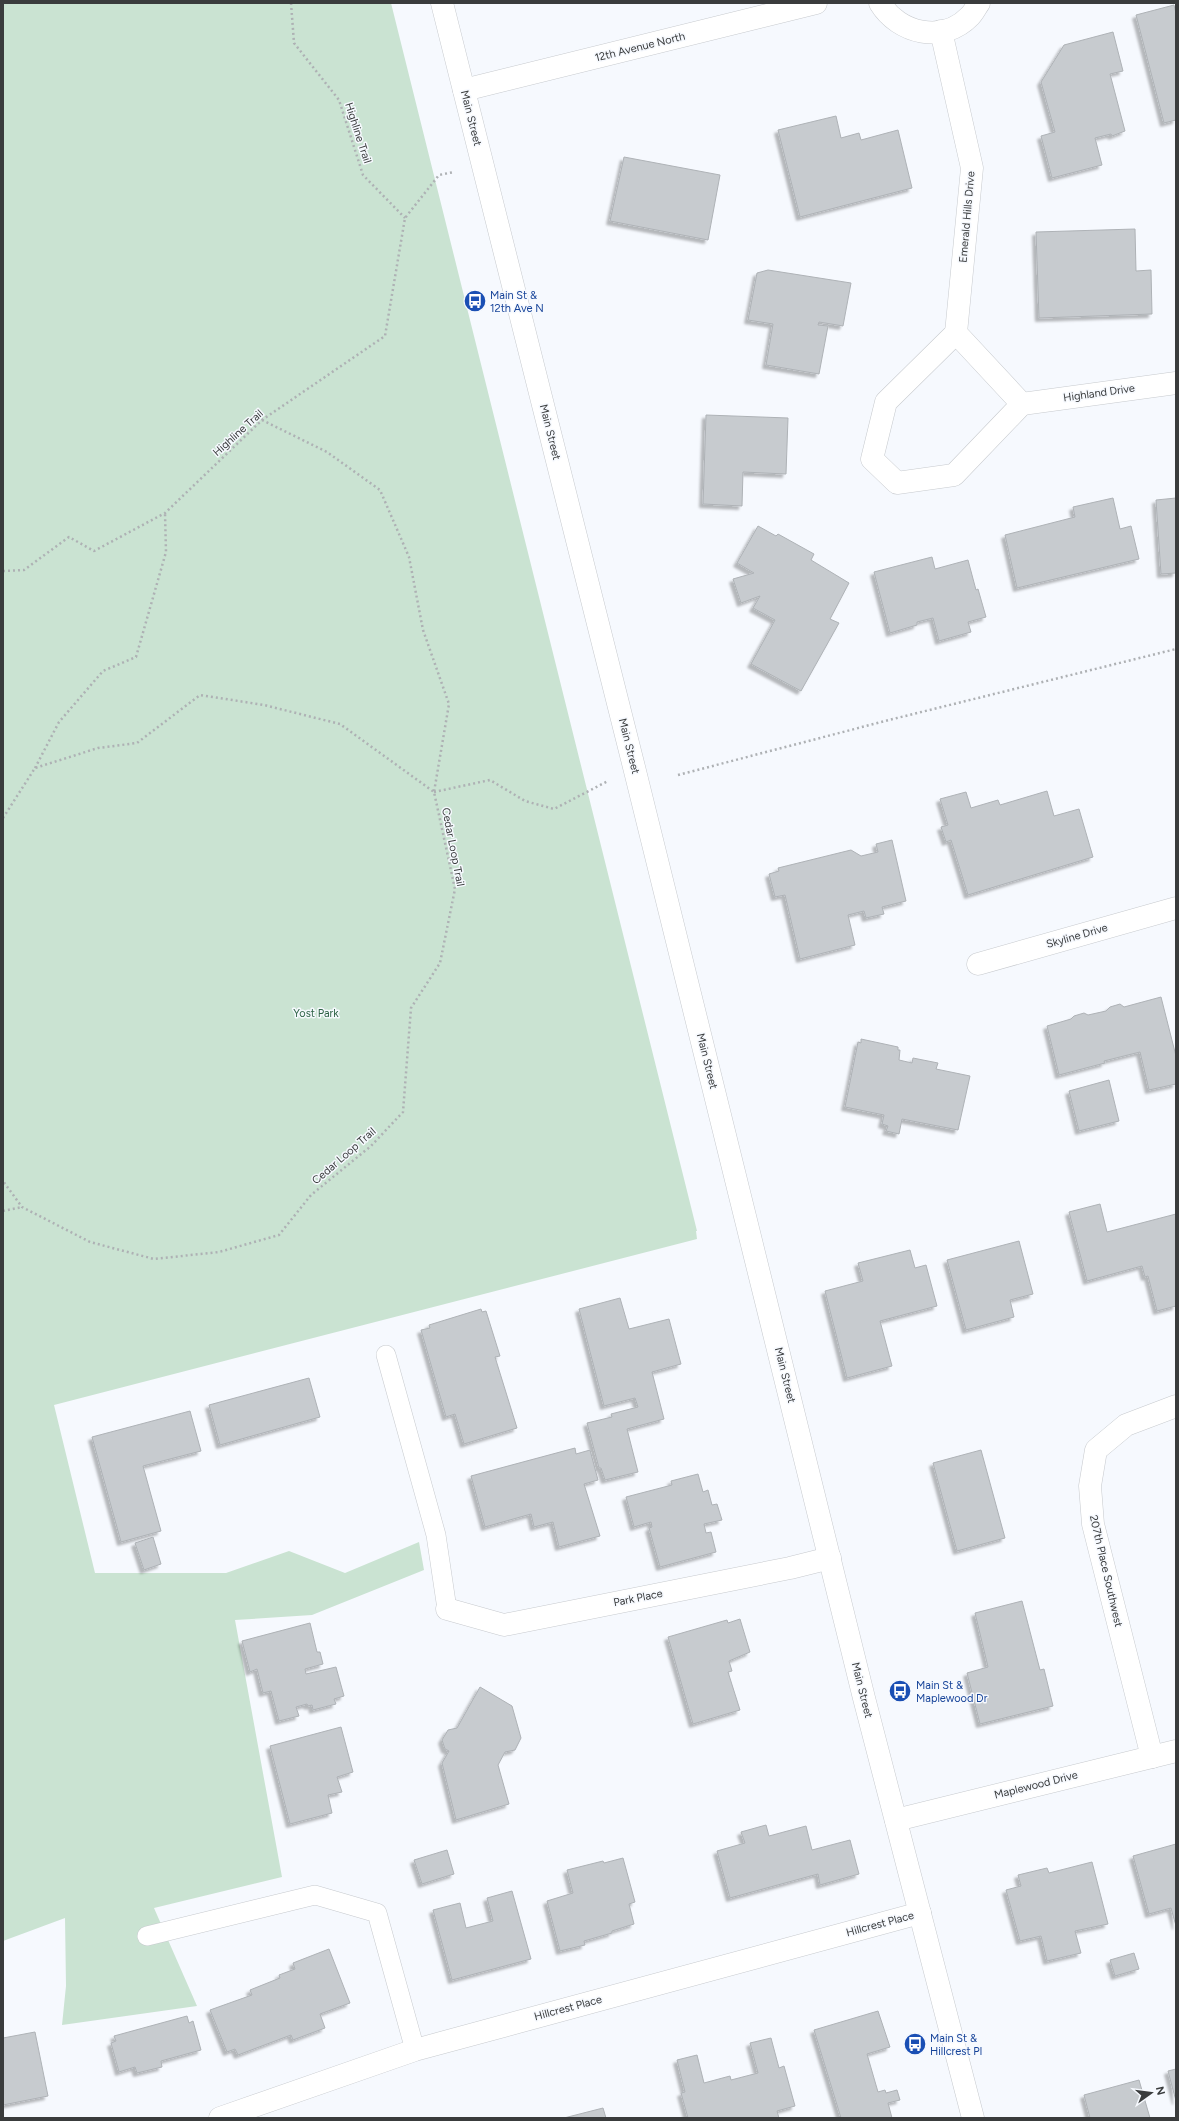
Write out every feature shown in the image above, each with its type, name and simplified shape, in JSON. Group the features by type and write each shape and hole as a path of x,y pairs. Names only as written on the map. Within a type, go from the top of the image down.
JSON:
{"street":[{"name":"Main Street","path":"442,3 634,767 830,1558 973,2118"},
{"name":"12th Avenue North","path":"464,90 816,3"},
{"path":"880,3 886,13 901,25 918,32 941,31 955,27 970,16 979,3"},
{"name":"Emerald Hills Drive","path":"941,31 972,168 956,333"},
{"path":"956,333 1022,404 954,475 897,483 872,459 886,402 956,333"},
{"name":"Highland Drive","path":"1022,404 1176,383"},
{"name":"Skyline Drive","path":"978,964 1176,908"},
{"name":"207th Place Southwest","path":"1152,1757 1093,1524 1090,1486 1096,1450 1110,1436 1126,1425 1176,1406"},
{"name":"Park Place","path":"447,1609 504,1625 782,1570 830,1558"},
{"name":"Maplewood Drive","path":"896,1820 1176,1751"},
{"name":"Hillcrest Place","path":"220,2118 415,2050 920,1913"}],"lane":[{"path":"386,1355 436,1535 447,1609"},
{"path":"147,1936 315,1895 377,1913 415,2050"}],"path":[{"name":"Highline Trail","path":"291,3 294,43 339,100 363,175 405,218"},
{"name":"Highline Trail","path":"3,571 24,570 69,537 94,551 165,513 262,420 385,336 405,218 439,175 483,165"},
{"path":"262,420 327,452 380,490 409,557 423,630 449,704 434,792"},
{"path":"3,818 35,768 59,722 103,671 136,657 166,552 165,513"},
{"path":"678,775 889,720 1176,650"},
{"path":"35,768 98,748 137,743 200,695 264,705 311,718 340,724 434,792 490,780 525,801 554,809 634,767"},
{"name":"Cedar Loop Trail","path":"3,1181 22,1207 90,1242 154,1259 219,1252 279,1235 311,1195 371,1146 403,1112 411,1008 440,963 455,889 434,792"},
{"path":"3,1211 22,1207"}],"green space":[{"name":"Yost Park","path":"3,3 391,3 697,1231 697,1239 54,1405 95,1573 226,1573 289,1551 345,1573 419,1542 424,1570 312,1615 235,1620 282,1877 154,1908 197,2006 62,2025 66,1986 65,1918 3,1941"}],"building":[{"path":"1174,5 1176,13 1176,120 1164,123 1136,15"},
{"path":"1113,32 1123,71 1110,74 1125,131 1112,136 1111,134 1095,138 1102,165 1052,178 1041,136 1055,132 1041,82 1064,45"},
{"path":"836,116 841,138 859,133 861,140 898,130 912,188 800,217 778,130"},
{"path":"624,157 720,175 708,240 610,221"},
{"path":"1135,229 1136,271 1151,270 1152,314 1039,318 1036,232"},
{"path":"768,270 851,283 843,326 819,322 818,325 828,326 819,374 766,365 773,324 748,320 757,273"},
{"path":"706,415 788,418 786,474 743,472 742,506 703,504"},
{"path":"1113,498 1120,529 1131,526 1139,559 1017,588 1005,535 1075,517 1073,507"},
{"path":"1176,498 1176,573 1161,574 1156,500"},
{"path":"758,526 776,536 778,534 814,554 811,560 849,583 830,619 839,623 801,691 751,664 775,620 753,608 760,596 741,603 733,579 754,573 737,563"},
{"path":"932,557 935,569 968,560 976,590 978,589 986,617 968,622 971,632 939,641 933,618 917,622 917,625 890,633 874,572"},
{"path":"1047,791 1054,816 1079,809 1093,857 968,895 951,840 946,842 941,827 948,825 940,799 966,792 971,808 998,800 1000,805"},
{"path":"892,840 906,901 882,907 884,914 866,918 864,911 848,915 855,945 800,959 785,895 775,897 769,874 779,871 778,868 851,850 861,856 878,852 876,844"},
{"path":"1161,997 1176,1056 1176,1084 1149,1090 1140,1052 1059,1075 1047,1026 1071,1019 1074,1016 1084,1013 1088,1015 1106,1011 1110,1007 1120,1004 1124,1007"},
{"path":"861,1039 898,1047 898,1050 900,1050 899,1060 912,1063 913,1058 938,1063 936,1069 970,1076 958,1130 902,1119 899,1134 886,1131 888,1126 882,1124 884,1115 845,1107 858,1042 861,1043"},
{"path":"1109,1080 1119,1121 1079,1131 1069,1091"},
{"path":"1100,1204 1107,1232 1176,1214 1176,1306 1157,1311 1148,1276 1145,1277 1142,1266 1087,1281 1069,1212"},
{"path":"1019,1241 1033,1294 1010,1300 1014,1317 966,1330 947,1260"},
{"path":"910,1250 915,1268 926,1265 937,1306 880,1321 892,1366 847,1378 825,1291 863,1281 858,1263"},
{"path":"620,1298 629,1329 669,1319 681,1364 652,1372 664,1419 627,1429 638,1472 605,1480 601,1468 599,1468 587,1423 612,1417 611,1414 638,1407 635,1398 604,1406 579,1309"},
{"path":"481,1309 482,1312 486,1311 500,1356 495,1357 517,1428 464,1444 455,1414 446,1417 421,1330 430,1328 429,1325"},
{"path":"309,1378 320,1417 220,1445 209,1405"},
{"path":"190,1411 201,1451 143,1466 161,1531 121,1542 92,1437"},
{"path":"575,1448 576,1454 590,1450 598,1480 584,1484 600,1536 559,1547 553,1522 534,1527 531,1514 485,1527 471,1476"},
{"path":"981,1450 1005,1538 957,1551 933,1463"},
{"path":"698,1474 703,1492 708,1490 712,1505 717,1504 722,1520 704,1524 706,1533 711,1532 716,1552 660,1567 649,1528 652,1527 651,1522 634,1527 626,1497 672,1485 671,1481"},
{"path":"153,1537 161,1564 144,1570 135,1543"},
{"path":"1022,1601 1040,1670 1044,1669 1053,1706 980,1724 967,1673 988,1667 975,1613"},
{"path":"740,1619 750,1652 729,1661 732,1671 728,1672 740,1710 693,1724 668,1637 727,1620 728,1623"},
{"path":"310,1623 317,1652 320,1652 323,1664 305,1669 306,1674 336,1667 344,1696 334,1699 336,1704 313,1710 312,1705 308,1706 307,1704 296,1707 299,1716 279,1721 271,1691 263,1693 257,1669 250,1672 242,1641"},
{"path":"480,1687 512,1706 521,1738 515,1750 505,1752 498,1765 509,1804 456,1820 442,1763 449,1751 445,1749 442,1740 448,1730 457,1728"},
{"path":"341,1727 353,1772 337,1777 342,1792 328,1795 332,1813 290,1824 270,1746"},
{"path":"766,1825 769,1836 806,1826 812,1850 850,1840 859,1874 820,1885 818,1874 730,1898 717,1851 745,1843 741,1832"},
{"path":"1176,1844 1176,1926 1171,1908 1149,1914 1133,1856"},
{"path":"447,1850 454,1874 422,1884 414,1860"},
{"path":"623,1858 635,1902 629,1904 634,1924 612,1931 612,1933 584,1941 585,1945 560,1951 547,1901 573,1893 567,1870 603,1861 604,1863"},
{"path":"1092,1862 1108,1924 1075,1931 1081,1953 1047,1961 1041,1936 1020,1941 1006,1890 1021,1886 1018,1875 1047,1868 1049,1873"},
{"path":"512,1891 531,1959 452,1980 433,1910 460,1903 466,1928 493,1921 487,1898"},
{"path":"329,1949 350,2003 320,2014 325,2028 293,2040 291,2035 238,2055 235,2049 227,2052 210,2010 252,1995 250,1990 280,1978 279,1975 295,1969 293,1963"},
{"path":"1134,1953 1139,1969 1115,1976 1110,1960"},
{"path":"878,2011 890,2047 867,2054 878,2092 885,2090 886,2093 897,2090 900,2100 888,2103 892,2118 841,2118 814,2030"},
{"path":"187,2016 189,2023 193,2021 201,2050 161,2061 162,2067 137,2073 135,2067 119,2072 111,2043 116,2041 114,2036"},
{"path":"35,2032 48,2096 3,2105 3,2038"},
{"path":"771,2038 779,2068 784,2066 795,2106 777,2111 779,2118 688,2118 681,2093 685,2092 677,2060 697,2055 704,2083 730,2076 731,2080 758,2073 750,2043"},
{"path":"1176,2069 1176,2101 1168,2071"},
{"path":"1139,2080 1150,2118 1090,2118 1084,2095"},
{"path":"603,2108 606,2118 564,2118"}],"place":[{"name":"Main St & 12th Ave N","path":"475,301"},
{"name":"Main St & Maplewood Dr","path":"900,1691"},
{"name":"Main St & Hillcrest Pl","path":"915,2044"}]}
